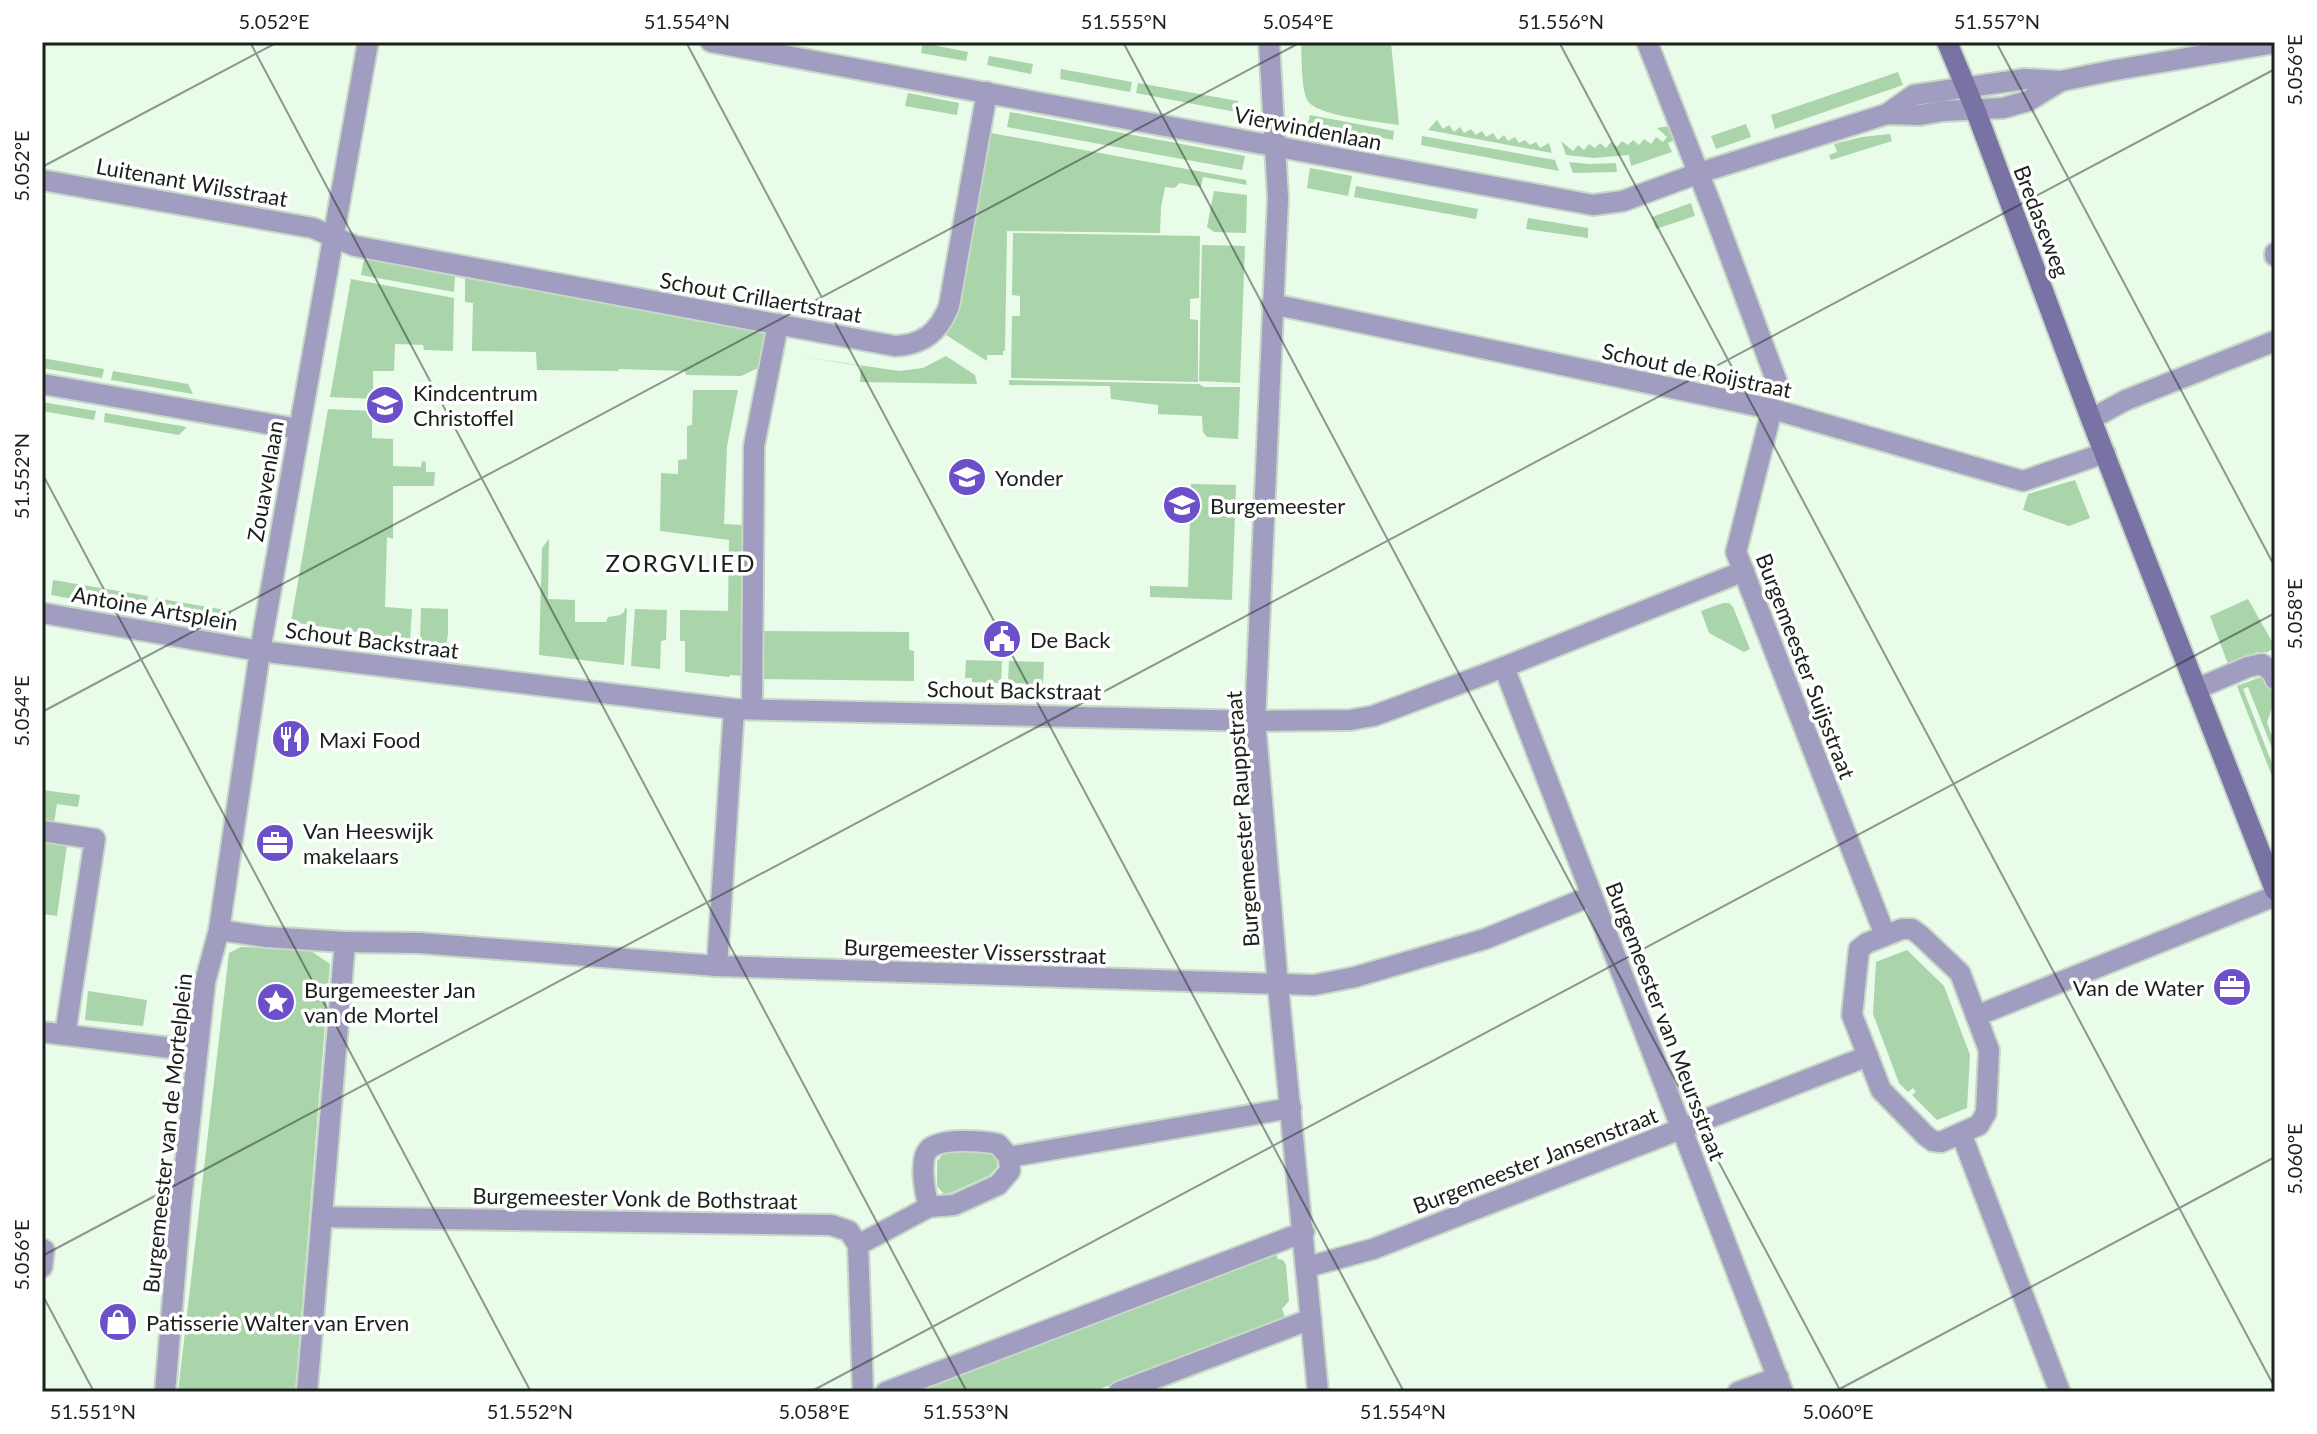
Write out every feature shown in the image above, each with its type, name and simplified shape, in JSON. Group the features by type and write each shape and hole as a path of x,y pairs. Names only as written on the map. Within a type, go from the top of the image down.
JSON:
{"street":[{"name":"Zouavenlaan","path":"219,930 260,651 368,42"},
{"name":"Vierwindenlaan","path":"711,42 1593,205 1623,201 1699,173 1887,114 1914,95 2025,79 2061,81"},
{"name":"Burgemeester Rauppstraat","path":"1269,42 1278,198 1255,721 1318,1392"},
{"path":"1647,42 1778,385"},
{"name":"Bredaseweg","path":"1947,42 2275,893"},
{"path":"2061,81 2275,43"},
{"name":"Vierwindenlaan","path":"1887,114 1920,115 2003,108 2028,101 2061,81"},
{"name":"Schout Crillaertstraat","path":"333,237 355,246 908,346 930,335 939,326 949,306 987,92"},
{"name":"Luitenant Wilsstraat","path":"42,180 313,228 333,237"},
{"name":"Schout de Roijstraat","path":"1272,304 1772,409 2023,481 2105,453"},
{"path":"717,966 743,709 754,446 778,324"},
{"path":"2091,419 2126,400 2275,341"},
{"path":"42,384 298,429"},
{"name":"Burgemeester Suijsstraat","path":"1772,409 1736,552 1885,935"},
{"name":"Schout Backstraat","path":"260,651 743,709 1255,721 1350,720 1373,716 1504,667 1744,571"},
{"name":"Antoine Artsplein","path":"42,613 260,651"},
{"path":"2196,689 2262,664 2273,673 2275,679"},
{"name":"Burgemeester van Meursstraat","path":"1504,667 1781,1385"},
{"path":"42,831 95,839 65,1035"},
{"path":"1976,1016 2275,893"},
{"name":"Burgemeester Vissersstraat","path":"345,942 420,943 717,966 1314,985 1368,973 1485,939 1591,896"},
{"path":"1912,929 1960,973 1976,1016 1989,1050 1986,1113 1979,1125 1941,1142 1933,1141 1881,1090 1852,1015 1859,949 1885,935 1912,929"},
{"path":"219,930 266,937 345,942 307,1392"},
{"name":"Burgemeester van de Mortelplein","path":"165,1392 196,1051 205,982 219,930"},
{"path":"42,1032 196,1051"},
{"name":"Burgemeester Jansenstraat","path":"1307,1267 1373,1249 1868,1056"},
{"path":"1009,1157 1291,1108"},
{"path":"1961,1133 2060,1392"},
{"path":"863,1392 858,1245 929,1207 954,1205 998,1185 1010,1171 1009,1157 998,1144 987,1142 944,1142 931,1147 925,1158 924,1189 929,1207"},
{"name":"Burgemeester Vonk de Bothstraat","path":"322,1217 831,1225 849,1231 858,1245"},
{"path":"886,1392 1304,1232"},
{"path":"42,1249 42,1267"},
{"path":"1119,1392 1311,1319"},
{"path":"1738,1392 1781,1385"}],"green space":[{"path":"1391,42 1399,125 1323,111 1308,101 1303,82 1301,44"},
{"path":"923,43 968,52 966,61 921,53"},
{"path":"989,56 1033,64 1031,74 987,65"},
{"path":"1061,69 1132,82 1130,92 1060,79"},
{"path":"1898,72 1903,85 1775,129 1771,115"},
{"path":"1138,83 1238,101 1236,112 1136,93"},
{"path":"908,93 959,103 957,115 905,106"},
{"path":"1010,112 1245,156 1242,170 1007,127"},
{"path":"1310,115 1394,131 1393,140 1308,124"},
{"path":"1437,120 1443,129 1449,125 1454,132 1460,127 1464,133 1471,129 1476,135 1482,131 1486,137 1493,133 1498,140 1504,135 1508,141 1515,137 1519,143 1525,140 1530,145 1536,142 1540,148 1549,143 1552,153 1428,130"},
{"path":"1746,124 1751,137 1716,149 1711,136"},
{"path":"1670,126 1675,140 1668,143 1672,152 1631,166 1629,155 1594,158 1566,155 1561,141 1573,151 1578,145 1584,150 1589,144 1595,148 1600,143 1606,148 1611,142 1617,147 1622,141 1628,145 1633,140 1639,145 1644,139 1651,144 1656,137 1663,142 1667,137 1657,128"},
{"path":"991,133 1246,180 1247,185 1203,177 1201,187 1180,183 1174,188 1165,187 1160,233 1007,231 1005,351 1003,355 987,355 987,361 946,335 958,308"},
{"path":"1890,134 1892,141 1831,160 1829,155 1837,152 1834,144"},
{"path":"1422,136 1555,160 1559,171 1421,145"},
{"path":"1569,162 1616,163 1617,172 1573,173"},
{"path":"1310,168 1352,176 1348,196 1307,188"},
{"path":"1356,186 1478,209 1476,219 1354,197"},
{"path":"1214,191 1247,195 1246,233 1214,232 1207,227"},
{"path":"1691,203 1695,216 1656,229 1652,217"},
{"path":"1528,218 1588,228 1588,238 1526,229"},
{"path":"1013,233 1200,236 1199,298 1190,299 1190,319 1198,320 1198,382 1011,378 1012,316 1020,316 1020,296 1012,295"},
{"path":"1202,245 1245,246 1240,383 1199,381"},
{"path":"364,258 455,275 454,292 361,275"},
{"path":"465,277 767,333 760,370 758,368 741,376 619,369 537,370 536,352 472,351 473,303 465,302"},
{"path":"351,279 454,298 453,351 424,350 423,345 395,344 394,371 373,371 373,399 330,397"},
{"path":"798,356 899,371 923,368 946,356 975,375 977,384 860,382 861,366"},
{"path":"42,358 104,369 102,378 42,368"},
{"path":"113,371 188,384 193,394 111,380"},
{"path":"1009,380 1240,387 1238,439 1207,437 1203,432 1202,416 1158,414 1158,405 1111,399 1110,386 1009,385"},
{"path":"693,390 738,390 727,446 724,524 748,523 744,676 685,672 685,641 680,641 680,610 728,611 729,540 660,531 661,473 678,474 678,460 687,459 687,426 692,425"},
{"path":"42,402 96,411 94,420 42,411"},
{"path":"328,409 372,411 372,438 393,439 393,466 421,467 422,461 426,462 426,472 435,472 434,486 393,486 393,539 387,537 385,607 412,609 410,640 291,622"},
{"path":"105,413 187,427 179,435 104,422"},
{"path":"2075,480 2090,518 2069,526 2023,510 2028,494"},
{"path":"1191,484 1236,485 1232,600 1150,597 1150,586 1188,587"},
{"path":"549,539 548,599 575,600 575,622 606,622 608,617 620,615 627,609 624,665 539,655 542,548"},
{"path":"53,580 148,596 145,612 51,595"},
{"path":"156,598 231,611 229,626 153,613"},
{"path":"2248,599 2275,647 2228,664 2210,616"},
{"path":"1723,603 1733,607 1750,649 1744,652 1709,633 1701,611"},
{"path":"421,608 448,609 446,644 420,641"},
{"path":"635,609 667,610 666,640 661,641 660,669 631,666"},
{"path":"761,631 909,632 909,650 914,651 914,681 761,679"},
{"path":"966,660 1002,661 1001,683 972,682 972,678 965,678"},
{"path":"1009,661 1044,662 1043,684 1008,683"},
{"path":"2261,677 2266,679 2274,698 2267,723 2275,744 2275,756 2248,687 2243,689 2275,771 2275,784 2237,686"},
{"path":"42,790 80,795 78,807 57,804 54,823 42,822"},
{"path":"42,841 67,845 57,916 42,914"},
{"path":"241,947 308,949 330,964 295,1392 178,1392 229,953"},
{"path":"1907,950 1944,986 1970,1055 1967,1108 1937,1120 1912,1095 1916,1092 1913,1088 1908,1092 1899,1083 1873,1014 1876,962"},
{"path":"88,991 147,1000 143,1026 85,1020"},
{"path":"944,1153 991,1153 997,1160 997,1167 990,1175 944,1194 937,1186 937,1161"},
{"path":"1275,1251 1278,1259 1286,1265 1289,1301 1282,1309 1285,1317 1092,1392 910,1392"}],"place":[{"name":"Kindcentrum Christoffel","path":"385,405"},
{"name":"Yonder","path":"967,477"},
{"name":"Burgemeester","path":"1182,505"},
{"name":"De Back","path":"1002,639"},
{"name":"Maxi Food","path":"291,739"},
{"name":"Van Heeswijk makelaars","path":"275,843"},
{"name":"Van de Water","path":"2232,987"},
{"name":"Burgemeester Jan van de Mortel","path":"276,1002"},
{"name":"Patisserie Walter van Erven","path":"118,1322"}],"district":[{"name":"ZORGVLIED","path":"681,562"}]}
